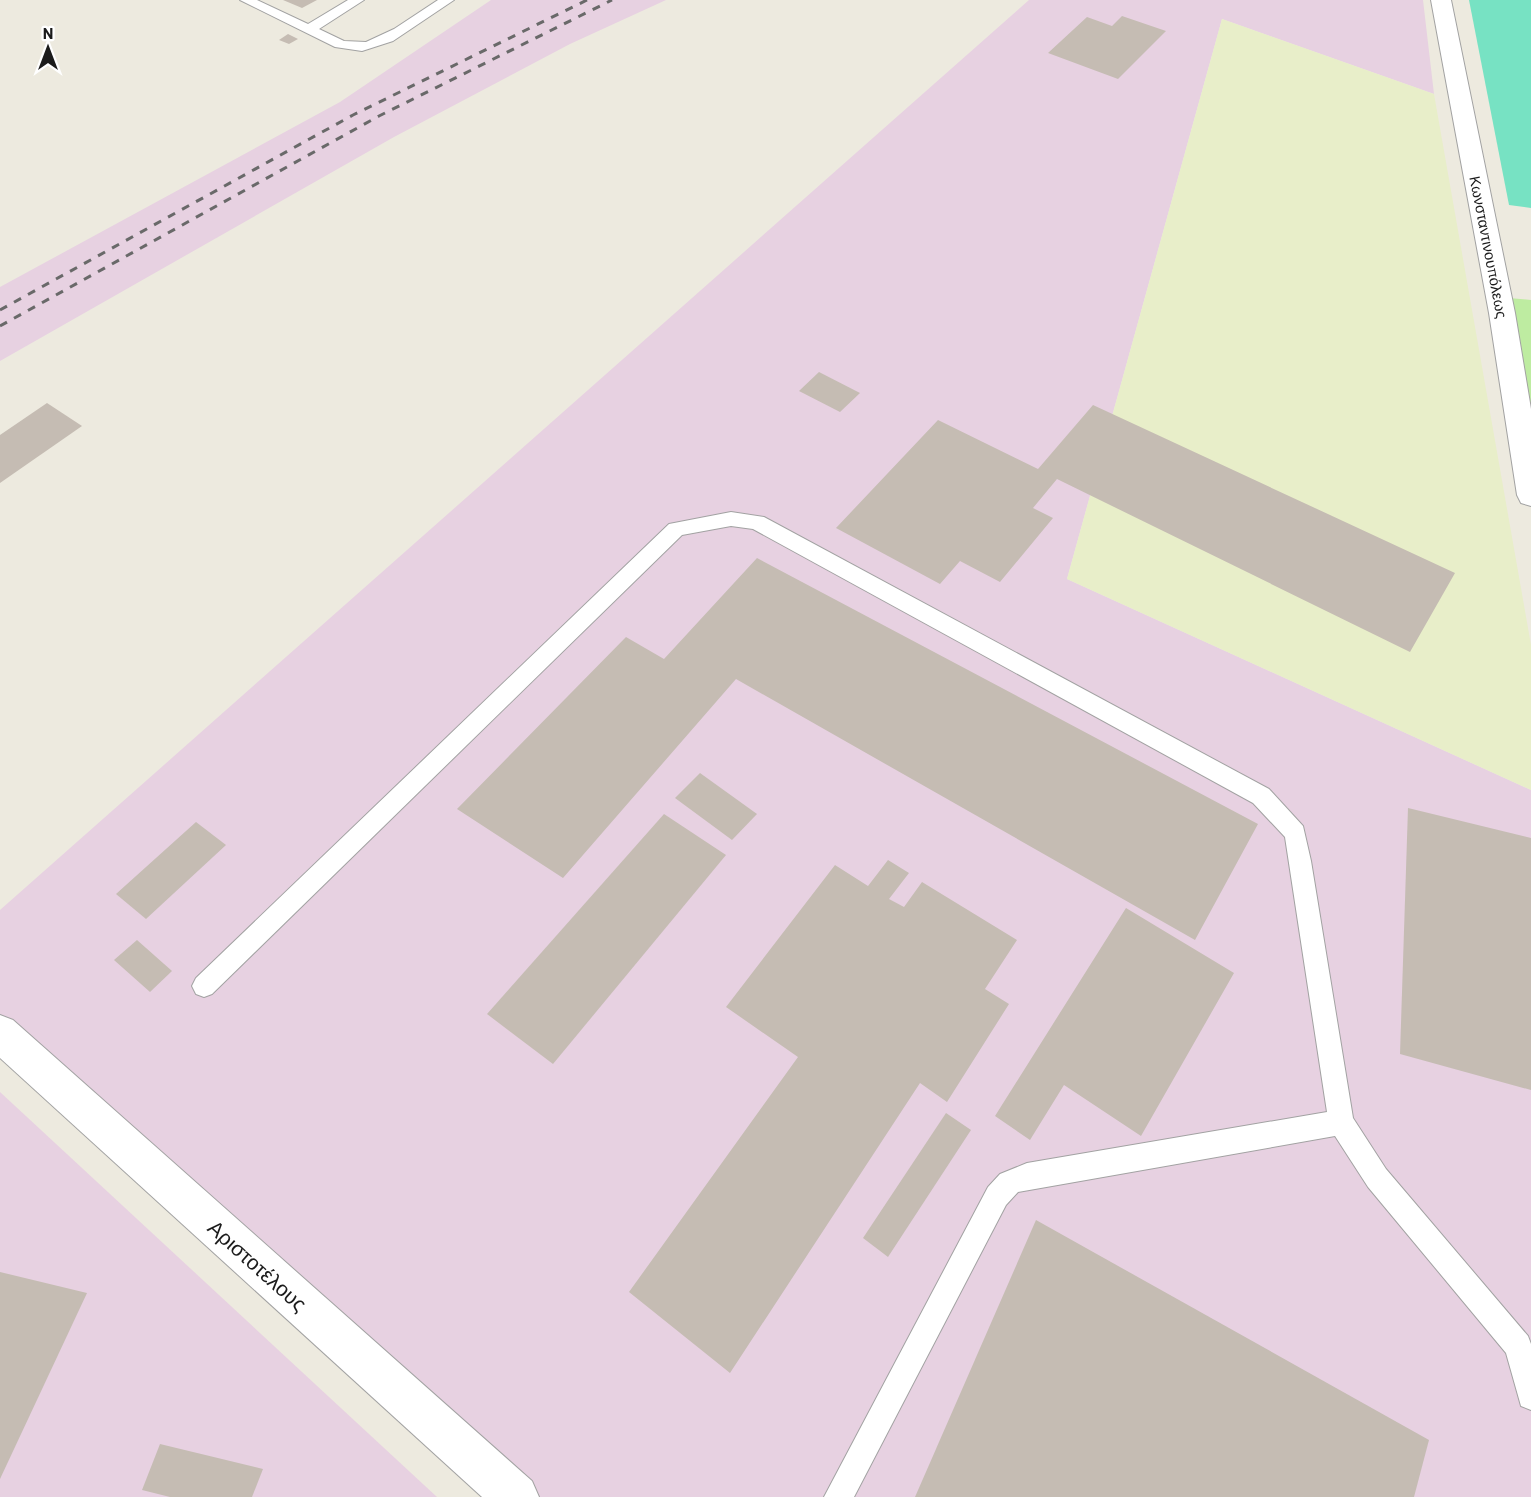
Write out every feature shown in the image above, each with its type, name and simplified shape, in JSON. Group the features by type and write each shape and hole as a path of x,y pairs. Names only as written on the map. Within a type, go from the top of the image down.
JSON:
{"street":[{"name":"Κωνσταντινουπόλεως","path":"1441,0 1502,313 1531,495"},
{"name":"Αριστοτέλους","path":"0,1033 516,1497"}],"lane":[{"path":"247,0 340,44 368,46 447,0"},
{"path":"309,30 357,0"},
{"path":"204,986 676,529 731,519 757,522 1261,795 1295,832 1341,1122 1377,1178 1518,1347 1531,1396"},
{"path":"838,1497 997,1196 1009,1183 1027,1176 1341,1122"}],"shaded area":[{"path":"491,0 666,0 570,44 394,137 0,361 0,287 340,102"},
{"path":"1029,0 1423,0 1434,94 1222,19 1067,579 1531,790 1531,1497 516,1497 0,1033 0,910"},
{"path":"0,1092 437,1497 0,1497"}],"green space":[{"path":"1469,0 1531,0 1531,208 1509,205"},
{"path":"1222,19 1434,94 1531,645 1531,790 1067,579"},
{"path":"1509,298 1531,300 1531,431"}],"building":[{"path":"283,0 317,0 302,8"},
{"path":"1122,16 1166,31 1118,79 1048,53 1087,17 1112,26"},
{"path":"288,34 298,39 289,44 279,40"},
{"path":"819,372 860,393 840,412 799,391"},
{"path":"47,403 82,426 0,483 0,435"},
{"path":"1093,405 1455,573 1410,652 1057,479 1033,508 1053,518 1000,582 960,561 940,584 836,528 938,420 1038,469"},
{"path":"757,558 1258,824 1195,940 736,679 563,878 457,809 626,637 664,659"},
{"path":"700,773 757,814 732,840 675,798"},
{"path":"1408,808 1531,838 1531,1090 1400,1054"},
{"path":"664,814 726,855 553,1064 487,1014"},
{"path":"196,822 226,845 146,919 116,894"},
{"path":"888,860 909,873 889,899 904,907 922,882 1017,940 985,989 1009,1004 947,1102 920,1083 730,1373 629,1292 798,1057 726,1007 835,865 868,886"},
{"path":"1126,908 1234,973 1141,1136 1064,1085 1030,1140 995,1116"},
{"path":"137,940 172,971 150,992 114,960"},
{"path":"946,1113 971,1130 888,1257 863,1238"},
{"path":"1036,1220 1429,1440 1414,1497 915,1497"},
{"path":"0,1272 87,1293 0,1479"},
{"path":"160,1444 263,1469 252,1497 170,1497 142,1490"}],"railway":[{"path":"0,310 353,115 587,0"},
{"path":"0,326 379,116 612,0"}]}
